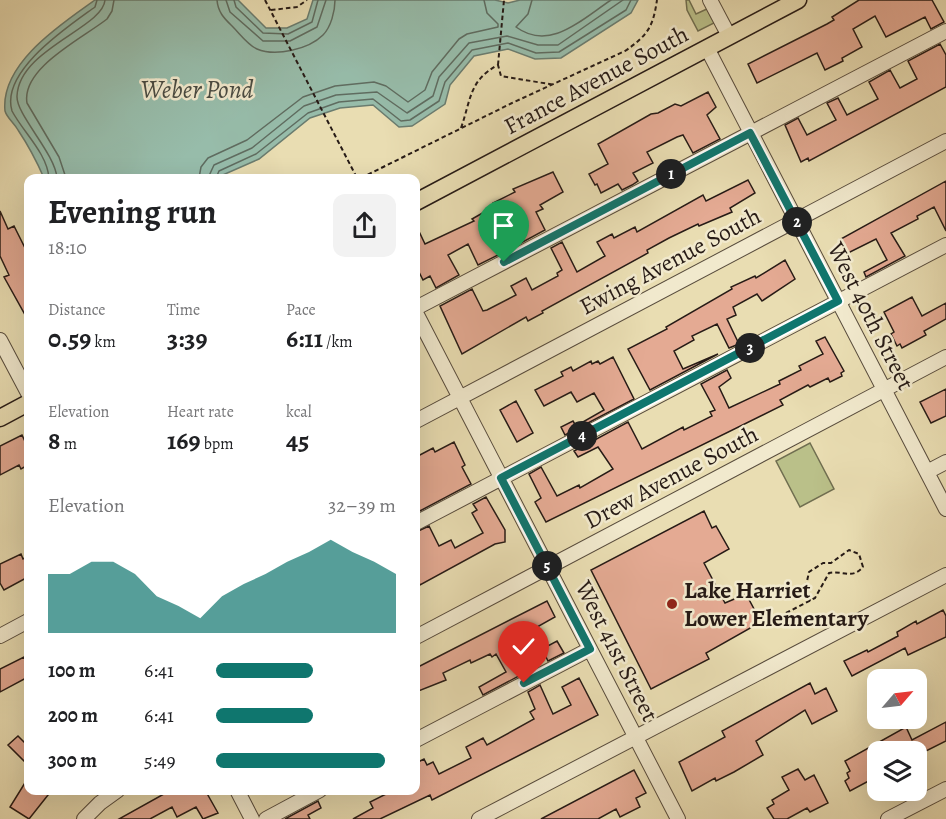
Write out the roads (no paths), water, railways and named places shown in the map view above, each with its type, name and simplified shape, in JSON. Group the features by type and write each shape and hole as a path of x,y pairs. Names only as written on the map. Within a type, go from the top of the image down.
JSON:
{"main road":[{"name":"France Avenue South","path":"420,200 798,0"},
{"path":"0,418 24,405"}],"street":[{"path":"710,0 729,36"},
{"path":"420,306 946,31"},
{"name":"West 40th Street","path":"707,48 946,509"},
{"name":"Ewing Avenue South","path":"420,419 946,141"},
{"path":"420,522 946,245"},
{"name":"West 41st Street","path":"420,321 636,738 675,818"},
{"path":"0,340 24,385"},
{"name":"Drew Avenue South","path":"420,634 946,357"},
{"path":"927,472 946,462"},
{"path":"479,819 946,575"},
{"path":"0,636 24,623"},
{"path":"420,738 590,649"},
{"path":"888,819 946,789"},
{"path":"84,819 110,795"},
{"path":"240,795 252,819"},
{"path":"266,819 311,795"}],"water":[{"name":"Weber Pond","path":"95,0 238,0 266,28 287,28 307,19 313,0 495,0 508,3 520,0 638,0 631,13 561,58 535,59 508,49 474,56 450,85 445,104 412,126 399,127 373,105 340,108 310,118 259,159 225,174 42,174 16,127 6,114 6,93 12,77 23,61 36,46"}],"place":[{"name":"Lake Harriet Lower Elementary","path":"672,604"}]}
